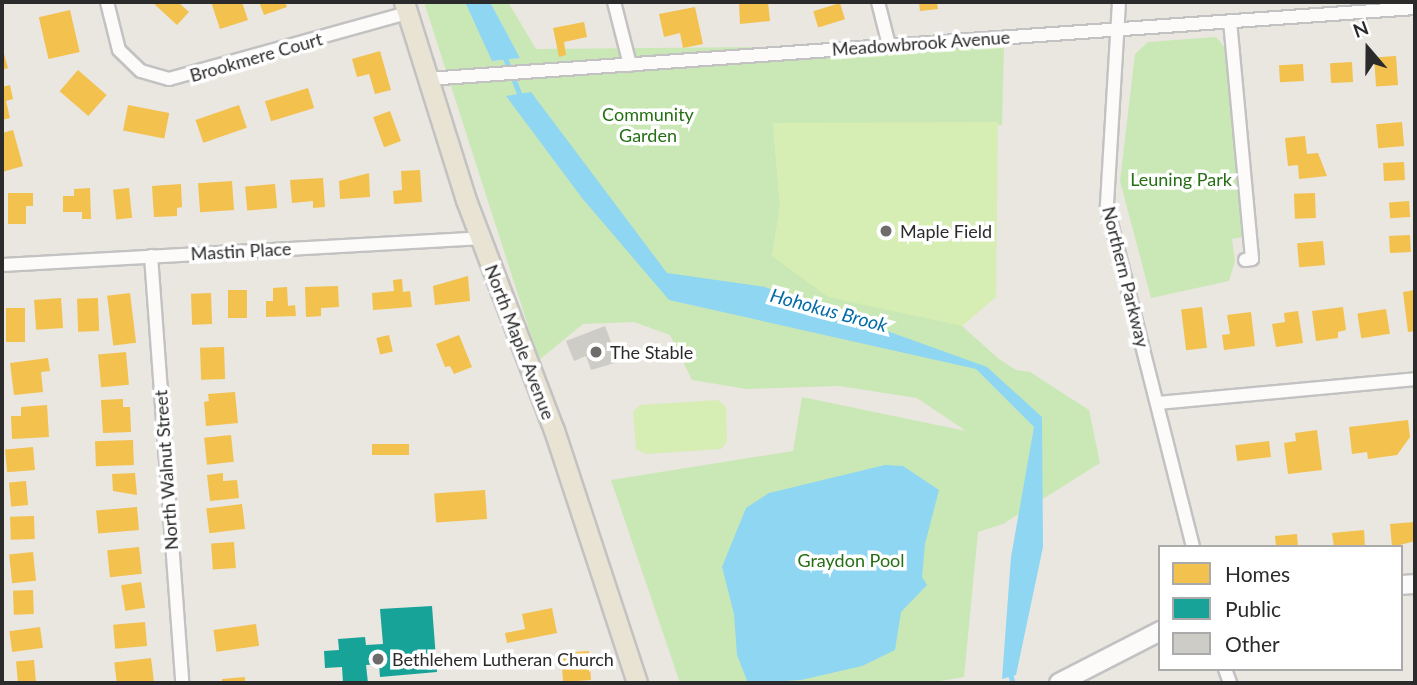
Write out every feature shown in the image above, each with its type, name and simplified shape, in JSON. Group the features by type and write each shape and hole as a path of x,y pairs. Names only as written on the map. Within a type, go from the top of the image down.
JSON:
{"main road":[{"name":"North Maple Avenue","path":"405,7 481,238 554,430 637,683"},
{"path":"1059,683 1158,632"}],"street":[{"name":"Brookmere Court","path":"107,2 113,36 129,62 169,79 405,7"},
{"path":"614,2 630,65"},
{"path":"878,2 889,45"},
{"name":"Northern Parkway","path":"1119,2 1107,207 1193,545"},
{"name":"Meadowbrook Avenue","path":"427,79 1415,8"},
{"path":"1230,21 1252,259 1245,260"},
{"name":"Mastin Place","path":"2,265 481,238"},
{"name":"North Walnut Street","path":"151,256 182,683"},
{"path":"1158,403 1415,379"}],"green space":[{"name":"Community Garden","path":"424,2 465,2 493,61 520,58 490,2 508,2 536,49 1004,45 1002,125 773,124 780,206 772,256 962,326 999,359 1016,370 1030,372 1089,410 1100,463 1003,524 978,532 964,677 928,683 680,683 611,480 793,451 802,397 966,431 917,398 839,386 747,389 692,380 670,335 634,322 583,324 539,360"},
{"name":"Leuning Park","path":"1216,37 1229,52 1243,237 1232,239 1235,261 1229,281 1151,298 1120,181 1135,54 1148,42"},
{"name":"Maple Field","path":"998,122 996,297 962,326 828,297 772,256 780,206 773,123"},
{"path":"718,400 726,407 727,442 721,449 646,454 636,449 633,412 640,405"}],"water":[{"path":"465,2 490,2 520,58 492,61"},
{"name":"Hohokus Brook","path":"531,92 667,273 765,287 987,367 1042,417 1043,547 1016,675 1002,679 1011,557 1034,427 976,369 669,300 582,198 506,96"},
{"name":"Graydon Pool","path":"885,465 903,466 939,490 925,544 922,577 927,585 901,612 895,650 862,666 801,680 748,683 737,655 734,614 722,567 746,508 769,493"}],"building: Homes":[{"path":"152,2 178,2 189,12 177,25"},
{"path":"211,2 242,2 248,20 220,29"},
{"path":"259,2 285,2 287,7 264,15"},
{"path":"739,2 768,2 770,21 740,24"},
{"path":"919,2 937,2 938,9 920,11"},
{"path":"840,3 845,19 818,27 813,11"},
{"path":"695,7 703,44 683,48 680,33 664,37 659,14"},
{"path":"70,10 80,52 48,59 39,17"},
{"path":"584,22 587,37 564,42 566,55 559,57 553,28"},
{"path":"2,47 8,68 2,70"},
{"path":"380,51 391,90 375,94 369,74 357,77 352,59"},
{"path":"1396,56 1398,85 1376,86 1374,58"},
{"path":"1352,62 1353,82 1331,83 1330,63"},
{"path":"1303,64 1304,81 1280,82 1279,65"},
{"path":"78,70 107,95 88,116 60,91"},
{"path":"10,85 13,99 6,101 10,118 2,120 2,87"},
{"path":"308,88 314,108 271,121 265,101"},
{"path":"128,105 169,113 164,139 123,131"},
{"path":"239,105 247,128 203,143 196,120"},
{"path":"390,111 401,141 384,147 373,117"},
{"path":"1402,122 1404,146 1378,148 1376,124"},
{"path":"13,130 23,166 2,172 2,133"},
{"path":"1305,136 1307,154 1318,153 1327,176 1299,179 1298,165 1288,166 1285,138"},
{"path":"1404,162 1405,180 1384,181 1383,163"},
{"path":"420,170 422,202 394,204 393,191 402,190 401,171"},
{"path":"369,173 370,197 340,199 339,181"},
{"path":"323,178 325,207 313,208 313,201 292,203 290,180"},
{"path":"232,181 234,210 200,212 198,183"},
{"path":"181,184 182,207 177,208 177,216 154,217 152,186"},
{"path":"275,184 277,208 247,211 245,187"},
{"path":"90,188 91,219 82,219 82,212 63,212 63,196 74,196 74,189"},
{"path":"129,188 132,218 116,220 113,190"},
{"path":"8,193 33,193 33,206 26,206 26,224 8,224"},
{"path":"1315,193 1316,218 1295,219 1294,194"},
{"path":"1409,201 1410,217 1390,218 1389,202"},
{"path":"1410,235 1411,252 1390,253 1389,236"},
{"path":"1323,241 1325,265 1299,267 1297,243"},
{"path":"468,276 470,301 435,305 433,286"},
{"path":"402,279 403,292 410,291 412,307 373,310 372,293 394,291 393,280"},
{"path":"338,286 339,307 321,308 321,316 306,317 305,287"},
{"path":"287,287 288,306 295,305 296,316 266,317 266,301 273,301 273,288"},
{"path":"228,290 247,290 247,318 228,318"},
{"path":"1415,290 1415,331 1408,332 1403,292"},
{"path":"130,293 136,343 113,345 107,296"},
{"path":"211,293 212,324 192,325 191,294"},
{"path":"61,298 63,328 36,330 34,300"},
{"path":"98,298 99,331 78,332 77,299"},
{"path":"1202,307 1207,348 1186,350 1181,310"},
{"path":"1343,307 1346,330 1338,332 1338,338 1316,341 1312,311"},
{"path":"6,308 25,308 25,342 6,342"},
{"path":"1386,309 1390,334 1361,338 1357,314"},
{"path":"1298,311 1303,343 1276,347 1272,324 1285,322 1284,313"},
{"path":"1251,312 1255,346 1224,350 1222,335 1230,334 1227,315"},
{"path":"389,335 393,352 380,354 376,338"},
{"path":"459,335 472,367 454,374 450,366 445,367 436,344"},
{"path":"224,347 225,379 201,380 200,348"},
{"path":"126,352 129,385 101,387 98,354"},
{"path":"48,358 50,371 41,372 43,392 14,395 10,363"},
{"path":"235,392 238,423 206,426 204,402 209,401 208,394"},
{"path":"123,399 123,407 130,407 131,432 103,433 101,400"},
{"path":"47,405 49,437 12,439 11,416 21,416 21,407"},
{"path":"1408,420 1410,437 1397,455 1368,459 1367,452 1352,454 1349,427"},
{"path":"1317,430 1322,470 1288,474 1284,443 1296,441 1295,433"},
{"path":"231,435 234,462 207,465 204,438"},
{"path":"133,440 134,465 96,466 95,441"},
{"path":"1269,441 1271,457 1237,461 1235,445"},
{"path":"372,444 409,444 409,455 372,455"},
{"path":"33,447 35,470 7,472 5,449"},
{"path":"135,473 137,495 113,491 112,474"},
{"path":"223,473 223,481 237,480 239,498 210,501 207,475"},
{"path":"26,481 28,505 11,506 9,482"},
{"path":"485,490 487,519 436,522 434,494"},
{"path":"242,504 245,529 209,533 206,508"},
{"path":"137,507 139,530 98,533 96,511"},
{"path":"34,516 35,539 11,540 10,517"},
{"path":"1414,522 1415,541 1392,545 1390,524"},
{"path":"1364,530 1365,545 1334,545 1332,533"},
{"path":"1297,534 1298,545 1276,545 1275,536"},
{"path":"234,542 236,568 213,570 211,544"},
{"path":"139,547 142,574 110,577 107,550"},
{"path":"33,552 36,581 12,583 9,555"},
{"path":"141,582 145,608 125,611 121,585"},
{"path":"33,590 34,614 14,615 13,591"},
{"path":"552,608 557,633 507,643 505,633 525,629 522,614"},
{"path":"145,622 147,646 115,649 113,625"},
{"path":"256,624 259,646 216,652 213,630"},
{"path":"40,627 43,648 12,652 9,631"},
{"path":"589,651 591,680 563,682 561,653"},
{"path":"151,658 154,681 117,683 114,663"},
{"path":"34,660 36,683 18,683 16,662"},
{"path":"245,677 245,683 222,683 222,679"}],"building: Public":[{"path":"432,606 437,672 380,677 379,664 366,665 368,683 343,683 342,667 325,668 324,651 339,650 338,639 365,637 366,645 383,644 380,609"}],"building: Other":[{"name":"The Stable","path":"605,326 613,347 620,345 625,360 591,370 586,356 574,361 566,341"}],"waterway":[{"name":"Hohokus Brook","path":"505,57 521,97"},
{"name":"Hohokus Brook","path":"1010,671 1013,683"}],"place":[{"name":"Maple Field","path":"886,231"},
{"name":"The Stable","path":"596,352"},
{"name":"Bethlehem Lutheran Church","path":"378,659"}]}
